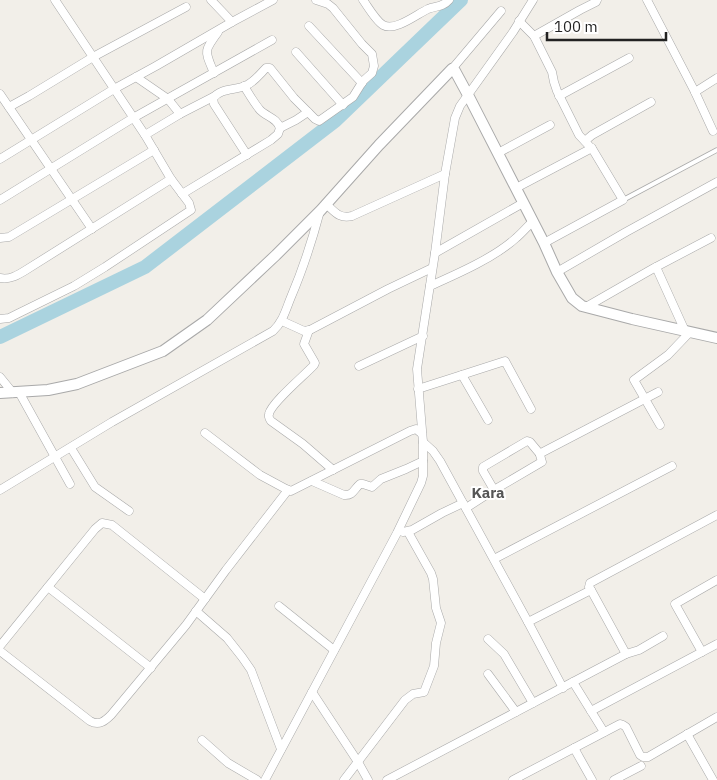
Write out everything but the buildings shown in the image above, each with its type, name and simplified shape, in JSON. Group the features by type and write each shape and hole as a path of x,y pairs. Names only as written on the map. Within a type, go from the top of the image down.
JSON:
{"street":[{"path":"0,319 9,318 74,286 191,210 134,118 55,0"},
{"path":"211,0 232,22"},
{"path":"0,159 114,89 273,0"},
{"path":"145,135 224,90 244,86 253,81 264,70 270,68 316,120 320,121 343,105 352,97 373,70 374,60 372,54 333,8 316,0"},
{"path":"363,0 382,24 388,26 402,23 426,10 443,5 449,0"},
{"path":"265,780 421,483 423,461 417,372 445,174 457,113 460,106 514,32 533,0"},
{"path":"534,36 597,0"},
{"path":"647,0 713,131"},
{"path":"9,107 93,57 186,7"},
{"path":"0,393 48,390 77,384 162,351 207,320 324,207 378,145 452,69 500,12"},
{"path":"519,21 534,36 552,72 554,82 577,133 592,148 623,200 544,243"},
{"path":"309,26 362,83"},
{"path":"214,73 207,56 207,50 219,30"},
{"path":"0,200 134,118 272,40"},
{"path":"296,52 343,105"},
{"path":"560,96 629,58"},
{"path":"452,69 468,95 572,298 586,307 717,338"},
{"path":"136,77 168,99 180,114"},
{"path":"695,92 717,78"},
{"path":"244,86 253,102 263,113 276,120 280,128"},
{"path":"0,94 92,229"},
{"path":"215,96 214,104 247,155"},
{"path":"585,141 592,135 651,102"},
{"path":"182,194 271,140 278,134 280,128 308,112"},
{"path":"498,153 550,125"},
{"path":"516,188 592,148"},
{"path":"0,238 9,237 154,150"},
{"path":"324,207 343,217 352,216 445,174"},
{"path":"0,278 6,280 14,277 172,179"},
{"path":"557,272 717,182"},
{"path":"435,253 523,203"},
{"path":"1,488 277,328 282,321 300,276 324,207"},
{"path":"430,286 462,272 493,254 514,240 533,221"},
{"path":"586,307 711,238"},
{"path":"656,267 688,332"},
{"path":"282,321 302,330 309,330 383,291 432,268"},
{"path":"309,330 304,344 315,363 273,407 269,417 271,421 303,444 333,470"},
{"path":"660,425 634,381 668,355 688,332"},
{"path":"359,366 423,336"},
{"path":"418,389 505,362 531,409"},
{"path":"462,375 488,420"},
{"path":"0,377 16,392 70,484"},
{"path":"540,454 658,392"},
{"path":"205,433 266,479 288,490 294,490 410,431 416,430 435,453 563,688"},
{"path":"396,533 408,532 442,513 464,506 494,490 540,464 542,462 540,454 530,442 527,441 483,467 483,471 494,490"},
{"path":"70,448 95,487 129,511"},
{"path":"312,481 347,496 353,493 360,484 374,486 380,480 423,461"},
{"path":"494,559 672,466"},
{"path":"0,651 90,721 96,724 102,722 112,715 151,668 288,490"},
{"path":"626,654 589,585 717,515"},
{"path":"0,646 102,523 112,525 205,599"},
{"path":"344,780 405,700 413,694 424,692 434,666 435,645 440,623 436,608 433,579 408,532"},
{"path":"702,652 675,604 717,580"},
{"path":"48,587 151,668"},
{"path":"528,622 591,590"},
{"path":"279,606 334,650"},
{"path":"196,611 227,638 251,670 281,749"},
{"path":"387,780 663,636"},
{"path":"488,640 504,654 533,703"},
{"path":"591,710 717,644"},
{"path":"488,674 516,712"},
{"path":"574,682 604,732"},
{"path":"312,692 368,780"},
{"path":"513,780 620,724 626,727 643,758 648,757 717,717"},
{"path":"687,734 713,780"},
{"path":"202,740 228,763 257,780"},
{"path":"574,748 592,780"},
{"path":"614,780 641,766"}],"lane":[{"path":"623,200 717,150"}],"waterway":[{"path":"0,337 145,267 335,121 461,0"}],"district":[{"name":"Kara","path":"488,492"}]}
